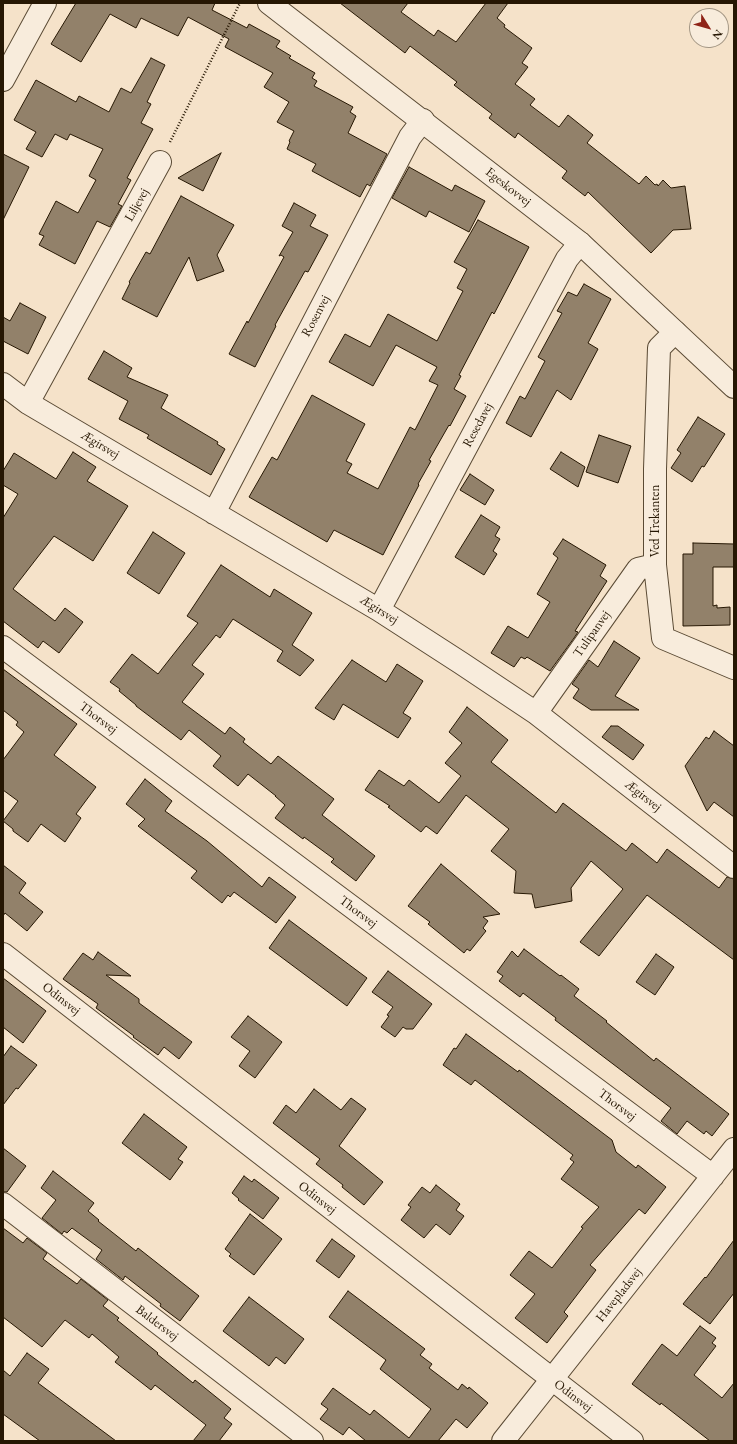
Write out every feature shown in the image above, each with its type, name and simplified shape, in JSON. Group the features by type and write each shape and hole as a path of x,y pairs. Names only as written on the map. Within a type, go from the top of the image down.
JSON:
{"street":[{"path":"3,80 45,3"},
{"name":"Egeskovvej","path":"269,3 580,242 734,387"},
{"name":"Rosenvej","path":"214,513 410,137 423,120"},
{"name":"Liljevej","path":"28,403 160,162"},
{"name":"Resedavej","path":"378,610 564,266 580,242"},
{"name":"Ved Trekanten","path":"675,332 659,348 655,469 655,565 663,638 734,668"},
{"name":"Ægirsvej","path":"3,384 28,403 378,610 536,713 734,867"},
{"name":"Tulipanvej","path":"536,713 638,569 655,565"},
{"name":"Thorsvej","path":"3,647 713,1176"},
{"name":"Odinsvej","path":"3,954 632,1441"},
{"name":"Havepladsvej","path":"503,1441 734,1149"},
{"name":"Baldersvej","path":"3,1204 312,1441"}],"path":[{"path":"160,162 240,3"}],"building":[{"path":"76,3 215,3 212,10 247,28 249,24 280,41 276,47 291,56 289,58 315,73 312,78 317,81 314,86 353,107 350,112 356,116 348,133 387,154 370,186 367,184 360,197 312,171 316,164 287,149 294,131 277,122 289,102 264,87 273,73 225,47 229,39 188,17 178,36 141,18 136,28 110,14 81,62 51,44"},
{"path":"340,3 408,3 401,12 434,36 438,30 456,42 486,3 508,3 497,18 505,25 504,27 532,48 522,63 528,67 515,84 535,99 530,105 559,127 568,115 593,135 587,143 639,184 646,176 658,186 663,180 671,188 685,186 691,229 673,230 651,253 588,192 585,196 562,178 567,171 518,133 515,138 489,118 492,114 454,85 457,82 410,46 405,53"},
{"path":"151,58 165,65 147,102 151,104 141,123 153,129 127,178 131,180 118,204 122,206 110,227 97,221 75,264 39,245 44,236 39,234 56,201 78,213 96,180 89,176 103,149 70,134 67,140 55,134 42,157 26,149 36,132 14,120 36,80 76,102 79,96 109,112 121,88 131,93"},
{"path":"221,153 203,191 178,178"},
{"path":"3,154 29,167 3,220"},
{"path":"409,167 452,191 455,185 485,201 469,232 429,211 426,217 392,198"},
{"path":"181,196 234,225 217,255 224,271 197,281 189,257 157,317 122,299 130,283 129,282 146,252 150,254"},
{"path":"294,203 316,215 310,226 328,235 308,272 305,271 275,325 276,326 255,367 229,354 247,321 248,323 284,257 281,255 279,256 293,232 282,226"},
{"path":"478,220 529,247 494,314 492,312 459,375 461,376 454,389 466,396 429,460 431,461 383,555 334,530 327,542 249,497 272,457 277,460 312,395 365,424 346,461 352,464 347,473 378,489 410,427 415,430 438,385 429,381 437,367 396,345 373,386 329,362 345,334 370,347 388,314 437,341 463,291 457,288 467,269 454,262"},
{"path":"584,284 611,299 588,343 598,349 571,400 557,390 531,437 506,423 520,396 525,399 545,361 538,357 562,313 557,311 568,292 577,296"},
{"path":"20,303 46,317 28,354 3,341 3,317 10,321"},
{"path":"104,351 132,368 127,377 168,395 161,408 218,442 217,444 225,449 211,475 147,438 149,435 119,419 128,401 88,379"},
{"path":"698,417 725,434 704,467 702,466 692,482 671,468 681,453 677,450"},
{"path":"599,435 631,446 618,483 586,472"},
{"path":"73,452 96,467 87,481 128,506 93,561 54,536 13,589 55,621 65,608 83,622 59,653 43,641 38,648 3,621 3,518 18,494 3,485 3,471 14,453 56,479"},
{"path":"561,452 585,467 578,487 550,469"},
{"path":"470,474 494,490 485,505 460,490"},
{"path":"481,515 500,527 495,536 500,539 493,551 497,554 484,575 455,557"},
{"path":"153,532 185,553 159,594 127,573"},
{"path":"563,539 606,565 600,576 607,581 575,631 578,632 550,671 527,657 525,659 521,657 514,667 491,653 508,626 528,638 550,602 537,594 558,558 553,554"},
{"path":"693,543 734,544 734,567 713,567 713,606 717,605 717,608 730,607 730,625 683,626 683,554 693,554"},
{"path":"221,565 270,597 274,589 312,613 292,645 314,660 300,676 277,661 283,651 233,619 220,638 216,635 192,665 204,674 182,702 225,734 230,727 245,739 243,742 271,764 278,756 334,799 322,815 375,856 356,881 331,862 334,859 304,837 303,839 275,818 285,805 276,796 248,774 238,786 213,766 221,756 189,730 181,740 136,706 119,691 120,689 110,682 132,654 158,674 198,623 187,616"},
{"path":"614,641 640,658 615,696 639,710 591,710 573,698 579,689 572,684 589,660 598,667"},
{"path":"352,660 386,682 397,664 423,681 403,713 411,718 398,738 343,704 334,720 315,708"},
{"path":"3,669 77,724 54,755 96,787 76,814 81,818 65,842 41,824 28,842 13,831 13,829 3,821 18,801 3,790 3,760 24,732 16,725 18,722 3,710"},
{"path":"467,707 508,740 491,762 556,813 563,803 626,851 632,843 657,863 667,849 719,888 727,877 734,879 734,960 647,895 599,956 580,942 623,889 591,861 571,888 572,901 535,908 532,894 514,893 516,871 491,851 509,829 466,795 437,834 426,826 421,832 388,807 390,806 365,790 379,770 404,786 409,780 439,803 461,776 445,763 462,743 449,732"},
{"path":"611,726 618,726 644,745 633,760 602,737"},
{"path":"714,731 734,746 734,817 714,802 707,811 685,766 706,737 709,739"},
{"path":"145,779 172,801 165,811 207,841 262,887 269,877 296,897 276,923 234,892 230,897 228,895 222,903 191,878 197,871 138,826 145,819 126,804"},
{"path":"441,864 500,914 483,917 488,921 483,928 486,931 470,951 467,949 464,953 428,924 430,922 408,906"},
{"path":"3,865 26,883 19,893 43,912 27,931 5,913 3,916"},
{"path":"289,920 367,978 347,1006 269,948"},
{"path":"524,949 579,989 574,996 607,1021 606,1022 654,1061 656,1058 729,1114 712,1136 706,1131 704,1134 687,1121 677,1134 661,1121 671,1108 555,1020 556,1018 523,993 520,997 499,981 503,976 497,972 512,951 518,957"},
{"path":"98,952 131,976 106,975 139,999 139,1003 192,1042 179,1059 164,1047 158,1055 96,1008 98,1004 63,979 83,953 93,960"},
{"path":"656,954 674,967 655,995 636,982"},
{"path":"388,971 432,1004 413,1029 406,1029 403,1027 395,1037 381,1027 389,1016 387,1015 393,1007 372,992"},
{"path":"3,978 46,1011 23,1043 3,1027"},
{"path":"248,1016 282,1042 255,1078 239,1066 250,1051 231,1037"},
{"path":"466,1034 518,1072 519,1070 612,1140 616,1152 636,1168 638,1165 666,1187 645,1214 639,1209 590,1265 596,1270 564,1312 568,1316 547,1343 515,1318 535,1294 510,1275 529,1251 552,1268 583,1228 581,1227 599,1207 561,1179 574,1162 570,1159 573,1155 475,1080 471,1085 443,1065 454,1048 456,1049"},
{"path":"11,1046 37,1065 3,1105 3,1057"},
{"path":"314,1089 341,1110 351,1098 366,1109 339,1146 383,1182 364,1205 342,1187 343,1185 316,1164 320,1159 273,1123 286,1105 296,1113"},
{"path":"144,1114 187,1147 178,1159 183,1162 170,1180 122,1143"},
{"path":"3,1148 26,1166 7,1192 3,1192"},
{"path":"53,1171 94,1203 88,1211 99,1220 98,1221 136,1251 138,1248 199,1296 180,1321 125,1276 123,1280 96,1259 102,1250 72,1228 67,1233 64,1231 62,1234 42,1218 56,1200 41,1188"},
{"path":"244,1176 252,1182 254,1179 279,1198 263,1219 238,1200 239,1199 232,1193"},
{"path":"436,1185 460,1204 456,1210 464,1216 450,1235 436,1224 424,1238 401,1220 411,1207 408,1205 422,1187 430,1193"},
{"path":"250,1214 282,1239 254,1275 229,1256 231,1254 225,1249"},
{"path":"3,1228 23,1243 27,1238 47,1253 43,1259 77,1284 81,1279 108,1300 103,1306 119,1318 117,1320 193,1383 195,1380 231,1409 224,1418 232,1424 219,1441 193,1441 206,1425 155,1385 151,1390 115,1362 119,1357 92,1334 89,1338 65,1320 42,1347 3,1317"},
{"path":"332,1239 355,1256 339,1278 316,1261"},
{"path":"734,1240 734,1293 710,1324 683,1304 705,1277 706,1278"},
{"path":"348,1291 425,1349 420,1355 432,1364 429,1368 458,1390 462,1384 468,1389 469,1387 488,1403 467,1428 456,1419 438,1441 366,1441 349,1427 343,1435 320,1419 328,1409 321,1404 333,1388 370,1415 374,1410 409,1438 431,1409 380,1369 386,1360 329,1317"},
{"path":"249,1297 304,1339 285,1364 276,1357 269,1366 223,1331"},
{"path":"700,1326 716,1338 712,1343 716,1346 694,1375 722,1398 734,1383 734,1441 710,1441 661,1403 660,1405 632,1384 662,1344 677,1356"},
{"path":"27,1353 49,1369 38,1383 116,1441 40,1441 3,1414 3,1370 10,1376"}]}
